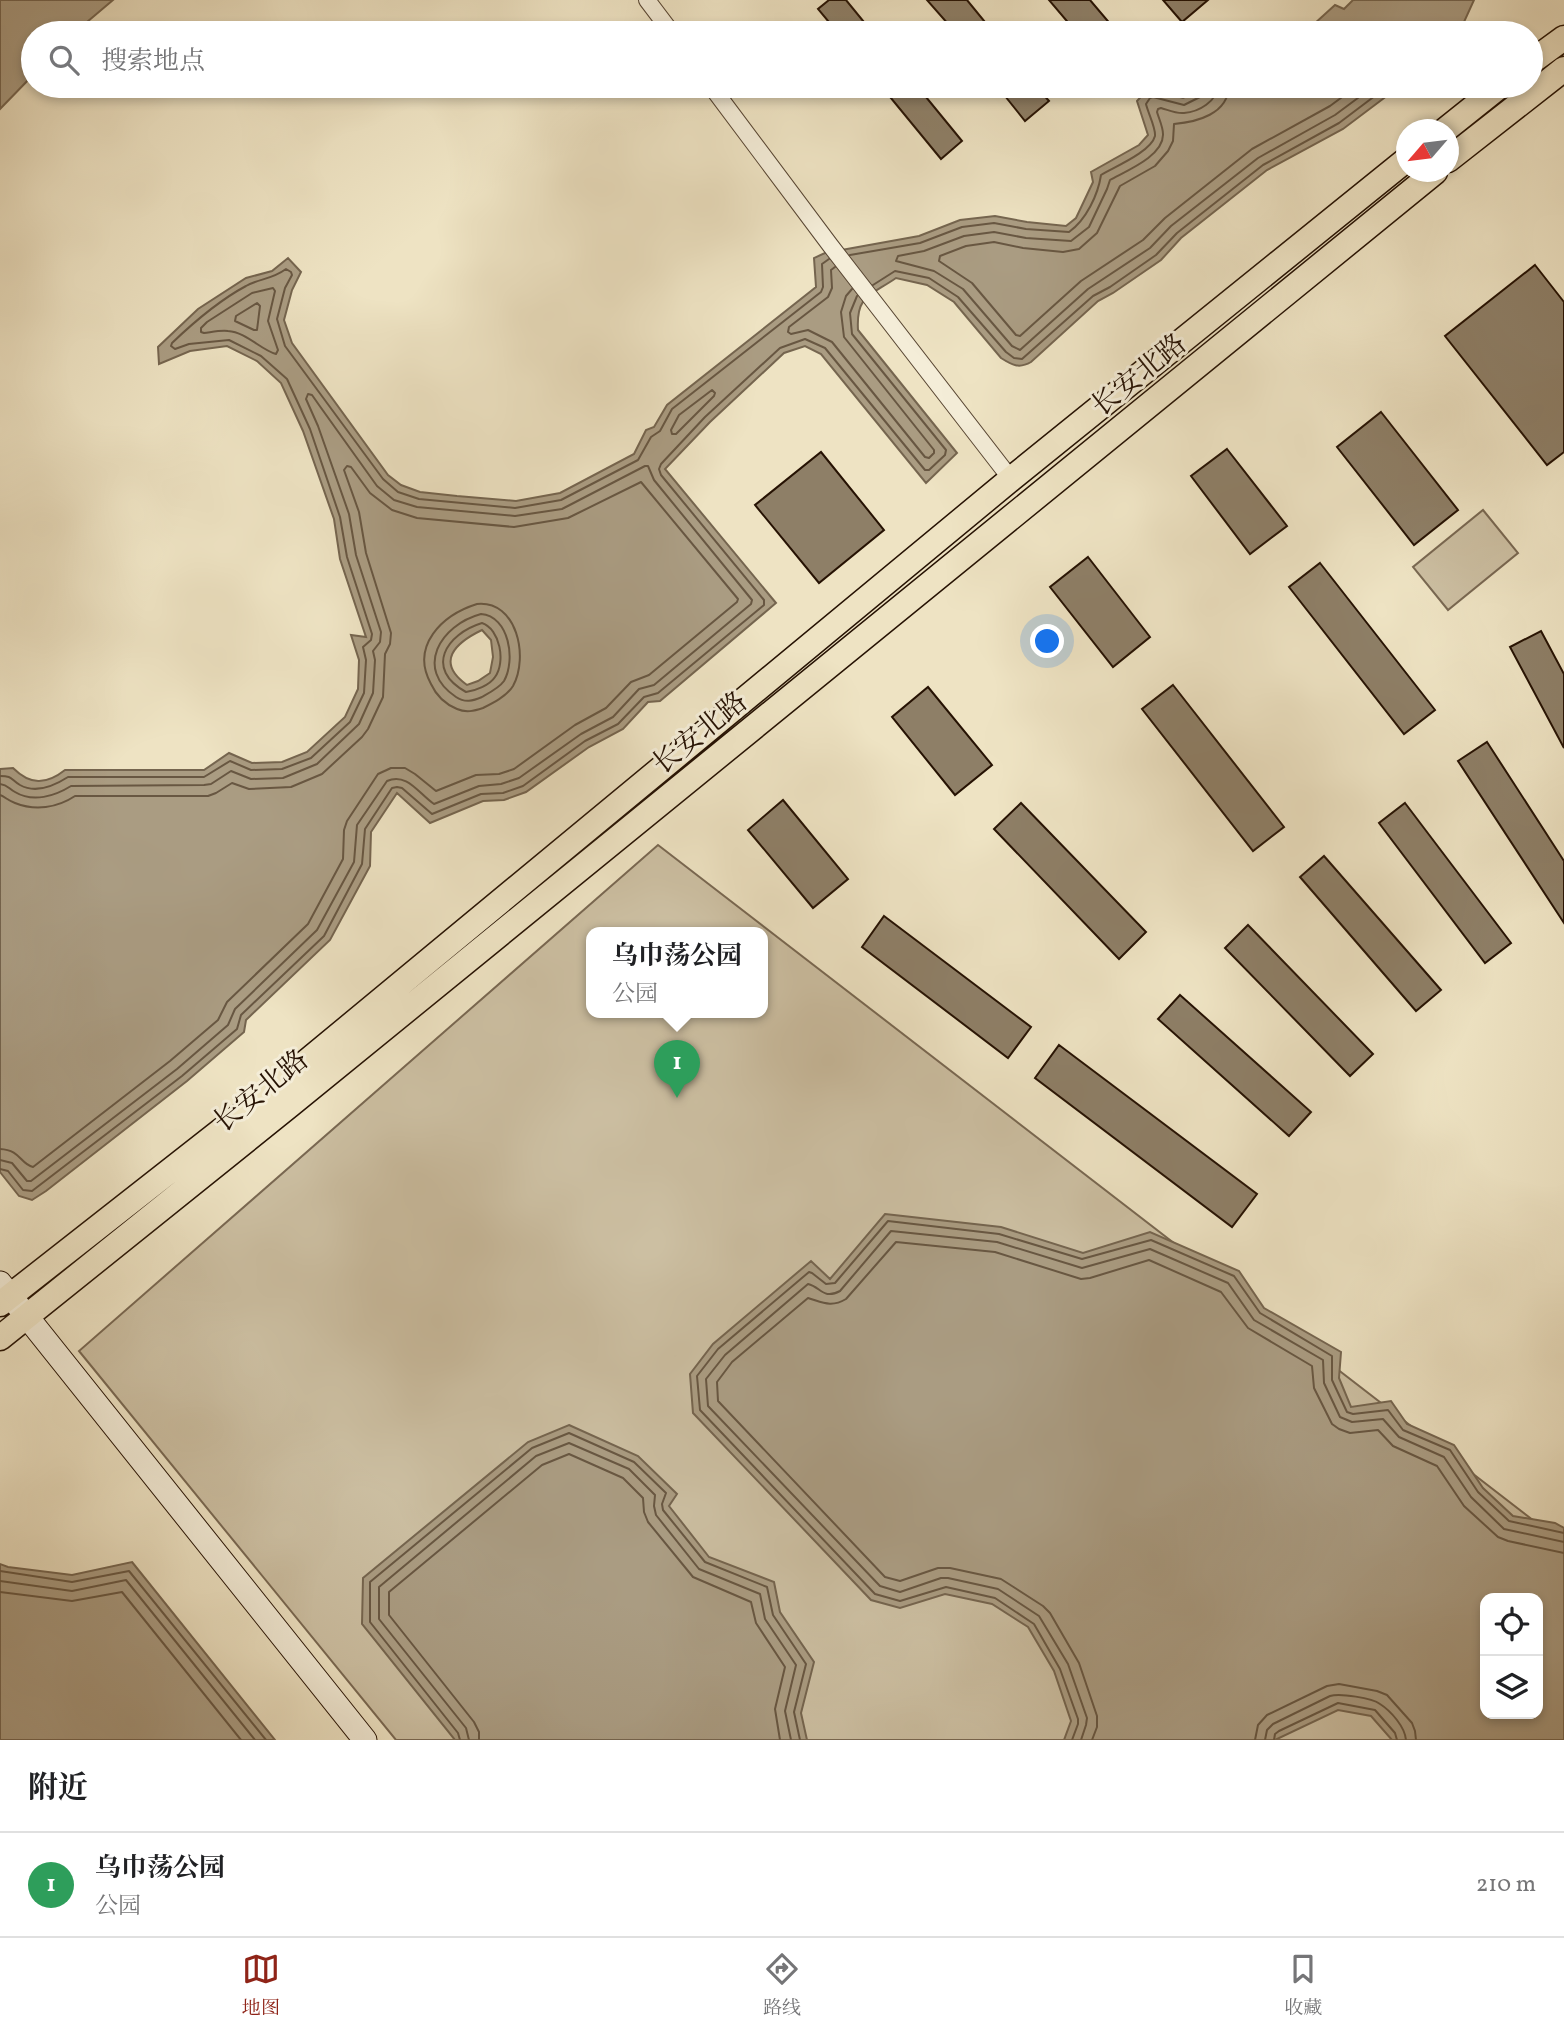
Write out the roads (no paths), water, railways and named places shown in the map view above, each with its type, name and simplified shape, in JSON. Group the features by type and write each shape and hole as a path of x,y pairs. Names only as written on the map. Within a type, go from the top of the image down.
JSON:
{"main road":[{"path":"1543,53 1564,37"},
{"path":"1543,85 1564,69"},
{"path":"1459,119 1485,98"},
{"path":"1459,151 1527,98"},
{"name":"长安北路","path":"3,1295 259,1101 1011,479 1396,168"},
{"name":"长安北路","path":"0,1338 1423,182"},
{"path":"3,1295 28,1316 365,1740"}],"street":[{"path":"647,0 663,21"},
{"path":"720,98 1011,479"}],"water":[{"path":"0,0 113,0 88,21 21,21 21,87 0,109"},
{"path":"1353,0 1474,0 1464,21 1317,21 1335,5 1344,9"},
{"path":"1140,98 1384,98 1343,129 1267,170 1181,238 1161,260 1098,301 1027,364 1016,365 1001,358 954,302 927,285 896,278 866,298 859,310 858,330 957,453 926,483 821,354 805,346 784,353 710,422 665,469 776,603 660,701 648,702 623,729 589,747 526,792 504,800 483,801 430,823 397,793 371,832 370,866 330,940 246,1020 244,1032 187,1081 46,1191 32,1200 19,1196 0,1172 0,769 13,768 26,778 38,781 51,778 65,770 204,770 229,753 252,763 282,762 307,752 345,717 358,689 359,660 351,635 366,637 340,559 334,519 303,431 281,383 257,361 227,346 190,351 159,364 158,347 198,309 246,278 272,271 288,258 301,272 292,290 284,320 292,343 388,475 401,485 420,492 457,496 516,501 560,493 634,454 646,430 654,427 667,405 816,287 814,258 825,253 919,236 960,220 995,216 1066,226 1076,218 1093,182 1091,172 1139,145 1148,135 1137,101","holes":["482,630 491,640 493,657 490,673 467,685 452,669 452,654 457,647"]},
{"path":"885,1214 1001,1227 1083,1253 1150,1232 1239,1271 1264,1308 1341,1352 1339,1378 1351,1407 1391,1401 1407,1424 1454,1445 1483,1488 1513,1516 1555,1523 1564,1528 1564,1740 1392,1740 1371,1716 1338,1710 1275,1740 1064,1740 1071,1721 1054,1671 1028,1627 992,1604 945,1594 900,1608 871,1600 693,1413 690,1374 713,1344 811,1261 830,1279"},
{"path":"569,1425 638,1456 677,1494 669,1506 709,1557 774,1582 780,1612 814,1662 801,1713 807,1740 455,1740 362,1624 363,1578 528,1442"},
{"path":"132,1562 275,1740 0,1740 0,1564 72,1575"}],"place":[{"name":"乌巾荡公园","path":"677,1098"}]}
